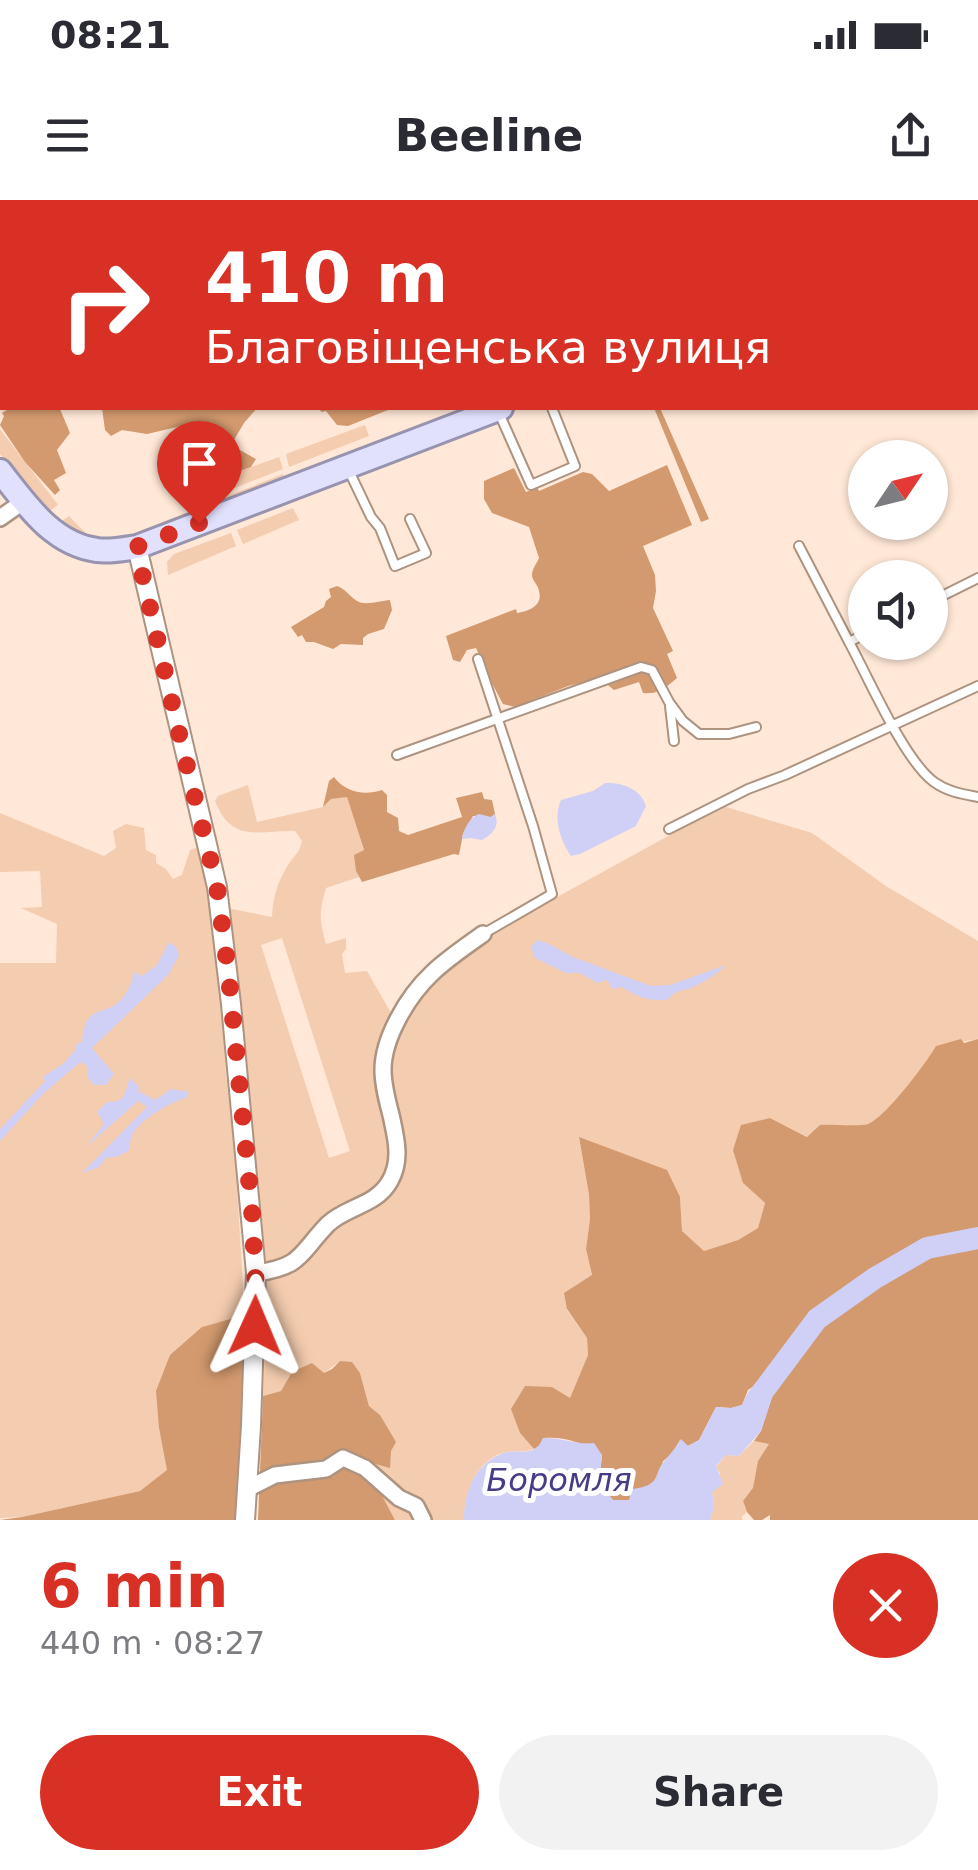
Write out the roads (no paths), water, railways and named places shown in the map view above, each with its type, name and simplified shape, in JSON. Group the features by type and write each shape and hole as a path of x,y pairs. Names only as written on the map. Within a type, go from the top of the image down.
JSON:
{"main road":[{"path":"0,472 58,535 100,551 136,547 494,410"}],"street":[{"path":"0,518 24,501"},
{"path":"136,547 217,886 229,978 256,1272 245,1520"},
{"path":"256,1272 274,1270 300,1258 329,1223 380,1194 389,1182 396,1166 397,1146 384,1086 382,1065 387,1044 420,984 436,967 483,934"},
{"path":"247,1488 275,1474 326,1469 343,1458 365,1468 399,1498 416,1506 423,1520"}],"lane":[{"path":"500,410 531,485 575,466 553,410"},
{"path":"348,466 380,528 394,566 426,552 410,520"},
{"path":"799,546 848,638"},
{"path":"948,593 978,578"},
{"path":"478,659 534,826 552,894 483,934"},
{"path":"859,660 914,760 933,781 952,792 978,797"},
{"path":"397,755 642,666 652,670 669,702 699,734 730,734 756,727"},
{"path":"669,829 748,789 978,686"},
{"path":"669,702 674,741"}],"water":[{"path":"605,783 630,788 646,806 636,826 571,856 559,828 561,800 593,791"},
{"path":"479,814 495,814 494,829 482,840 462,839 467,824"},
{"path":"537,940 651,986 670,985 726,965 705,981 668,999 651,1000 622,987 612,989 607,980 597,983 535,958 531,947"},
{"path":"169,942 179,955 168,975 92,1048 114,1074 106,1085 94,1085 87,1077 87,1066 80,1062 43,1094 0,1141 0,1129 45,1081 43,1077 64,1063 75,1045 82,1042 87,1020 117,1003 134,972 142,976 157,965"},
{"path":"130,1078 138,1091 155,1100 171,1089 189,1092 186,1098 142,1122 133,1133 129,1150 82,1173 147,1107 138,1101 86,1147 104,1124 97,1112 107,1102 122,1099"},
{"name":"Боромля","path":"782,1368 761,1431 739,1456 726,1455 716,1466 723,1484 712,1492 714,1507 710,1520 464,1520 469,1490 484,1465 507,1452 535,1449 543,1438 594,1443 602,1455 599,1484 613,1500 629,1500 632,1489 653,1482 681,1439 688,1446 699,1440 716,1407 742,1405 757,1381"}],"waterway":[{"name":"Боромля","path":"764,1390 817,1319 927,1248 978,1238"}]}
